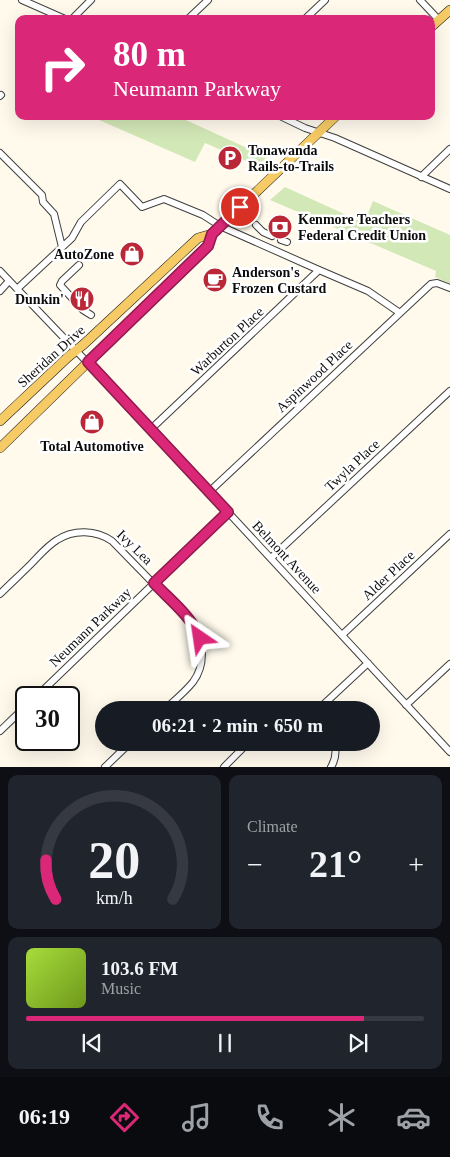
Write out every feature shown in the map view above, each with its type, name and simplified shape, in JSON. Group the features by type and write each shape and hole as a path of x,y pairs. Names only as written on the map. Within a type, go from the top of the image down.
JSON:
{"main road":[{"path":"435,24 450,10"},
{"name":"Sheridan Drive","path":"0,448 208,246 212,234 220,226 332,120"},
{"name":"Sheridan Drive","path":"0,421 198,238 212,234"}],"street":[{"path":"22,0 55,15"},
{"path":"76,15 92,0"},
{"path":"192,15 208,0"},
{"path":"309,15 325,0"},
{"path":"420,0 434,15"},
{"path":"435,16 439,20"},
{"path":"290,120 450,189"},
{"path":"421,176 450,149"},
{"path":"0,153 42,195 43,202 54,214 62,247"},
{"path":"17,289 72,238 81,222 120,184 142,207 164,199 203,216 220,226 368,291 400,313"},
{"path":"256,225 263,232 272,236"},
{"path":"79,265 60,285 83,310 91,314"},
{"name":"Warburton Place","path":"152,429 320,270"},
{"name":"Belmont Avenue","path":"0,272 152,429 450,752"},
{"path":"0,291 10,281"},
{"name":"Aspinwood Place","path":"209,492 431,284 437,283 450,288"},
{"name":"Twyla Place","path":"271,558 450,391"},
{"name":"Neumann Parkway","path":"47,686 228,512"},
{"name":"Ivy Lea","path":"0,594 51,544 66,535 83,532 99,534 112,541 191,622 200,638 202,650 200,668 192,683 173,701"},
{"name":"Alder Place","path":"342,635 450,534"},
{"path":"331,701 368,663"},
{"path":"406,705 450,664"},
{"path":"0,731 15,717"},
{"path":"105,767 122,751"},
{"path":"224,767 241,751"},
{"path":"331,767 335,759 336,751"}],"green space":[{"path":"99,120 186,120 267,157 258,166 205,143 195,162"},
{"path":"285,187 364,223 373,201 450,235 450,284 435,277 436,271 270,200"}],"place":[{"name":"Tonawanda Rails-to-Trails","path":"230,158"},
{"name":"Kenmore Teachers Federal Credit Union","path":"280,227"},
{"name":"AutoZone","path":"132,254"},
{"name":"Anderson's Frozen Custard","path":"215,280"},
{"name":"Dunkin'","path":"82,299"},
{"name":"Total Automotive","path":"92,422"}],"route":[{"path":"200,638 191,622 154,583 228,512 88,362 208,246 212,234 240,207"}]}
